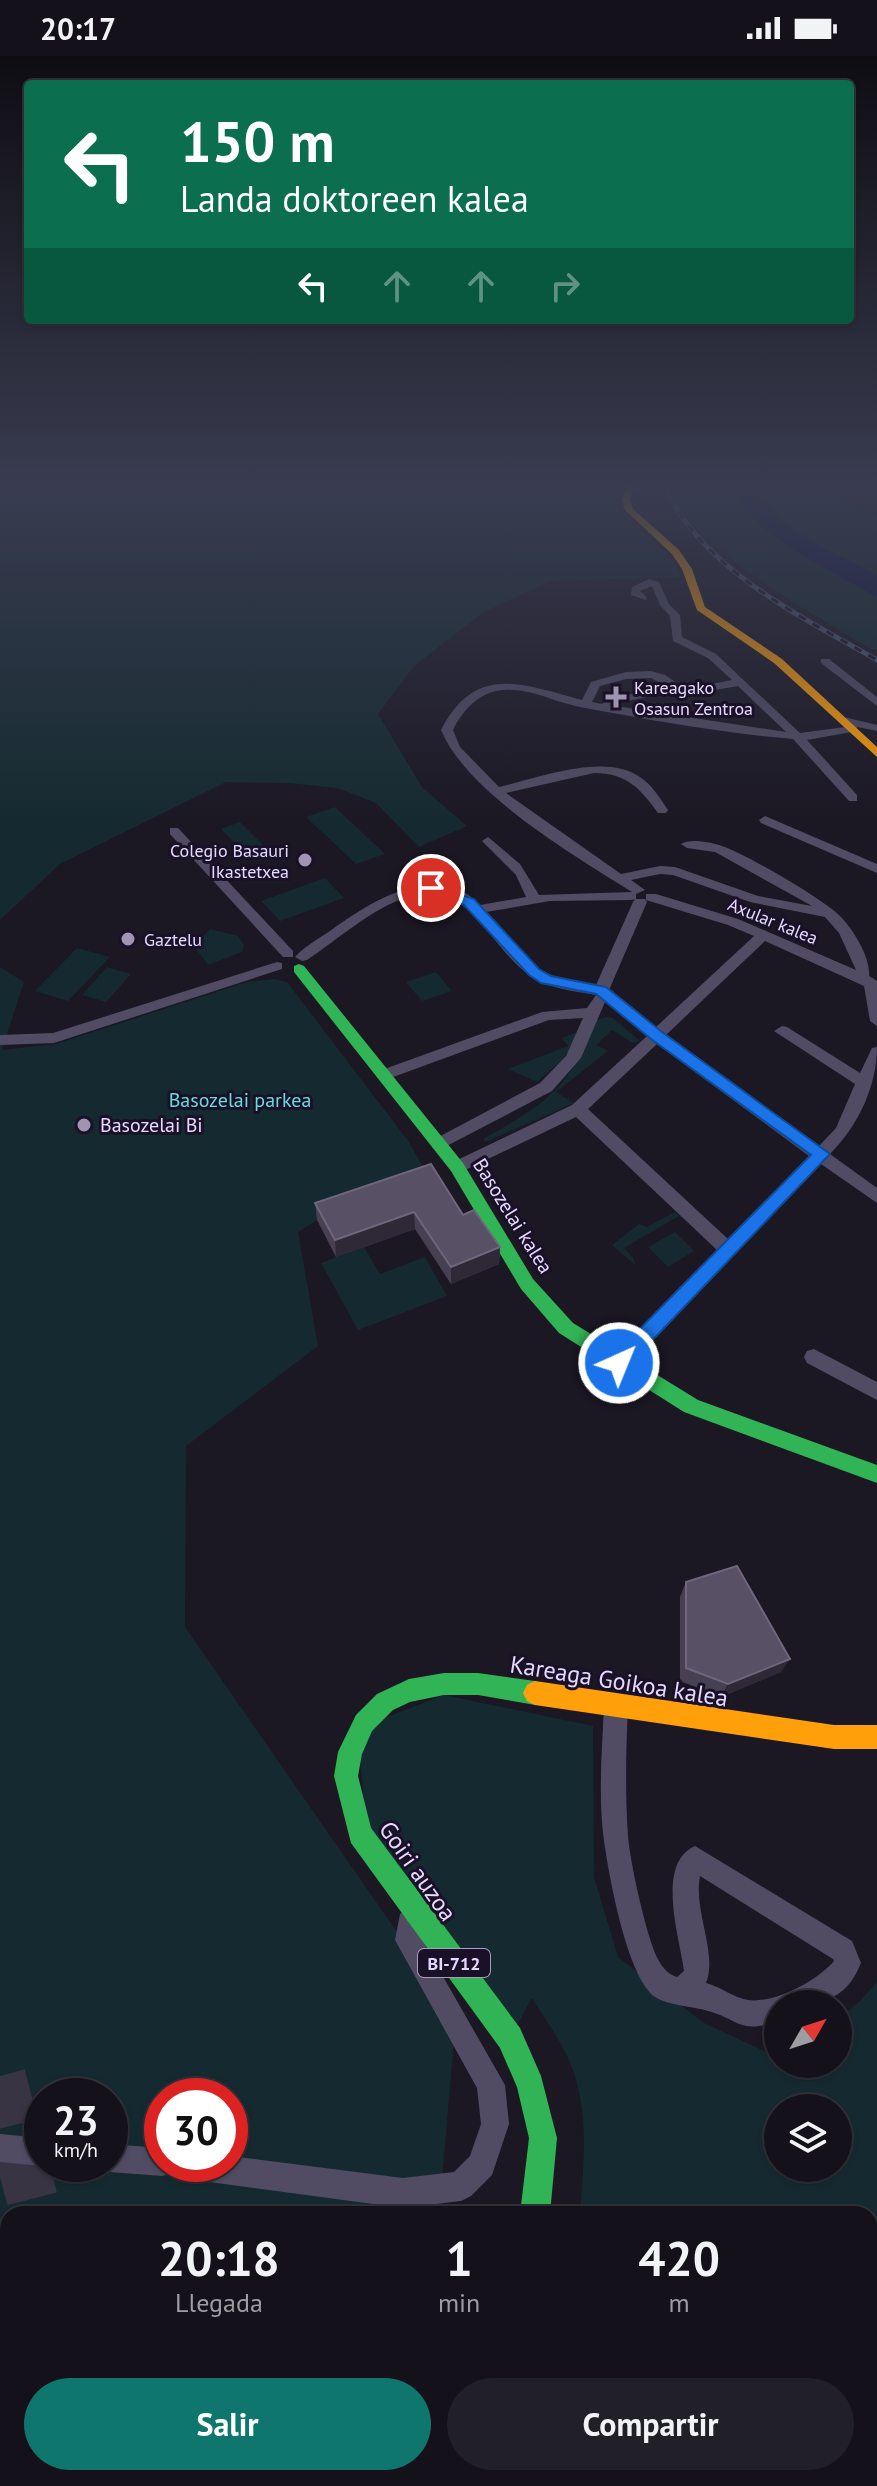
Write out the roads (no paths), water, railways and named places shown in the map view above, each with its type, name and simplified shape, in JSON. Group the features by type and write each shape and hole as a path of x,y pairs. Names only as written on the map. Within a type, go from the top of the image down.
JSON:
{"main road":[{"path":"697,597 701,608 778,661 877,753"},
{"name":"Basozelai kalea","path":"291,962 457,1167 527,1284 566,1328 691,1406 877,1474"},
{"name":"Kareaga Goikoa kalea","path":"364,1723 385,1702 409,1691 444,1684 478,1684 834,1737 877,1737"},
{"name":"Goiri auzoa","path":"364,1723 350,1752 346,1776 360,1834 510,2038 531,2086 543,2138 536,2206"}],"street":[{"path":"662,597 675,615 677,639 703,650 740,682 853,798"},
{"path":"825,661 877,703"},
{"path":"586,706 595,684 648,674 661,677 676,690 685,692 740,682"},
{"path":"439,1144 546,1087 573,1058 598,1000 604,993 640,896 620,878 552,835 497,791 448,737 454,716 467,701 498,686 513,686 532,688 586,706 794,736 806,737 848,724 877,728"},
{"path":"602,707 604,703 670,690"},
{"path":"497,791 594,769 608,769 643,783 662,810"},
{"path":"765,820 877,869"},
{"path":"174,831 291,962"},
{"path":"488,841 515,865 529,884 533,899"},
{"path":"687,844 719,849 747,862 830,914 846,932 870,983 877,1021"},
{"path":"620,878 660,870 675,871 755,899 830,914"},
{"path":"0,1040 54,1038 291,962 407,891 431,888 455,895 477,910 534,972 546,980 604,993 657,1036 877,1197"},
{"name":"Axular kalea","path":"477,910 533,899 640,896 764,935 870,983"},
{"path":"457,1167 578,1109 764,935"},
{"path":"385,1075 547,1015 593,1012"},
{"path":"782,1031 865,1083"},
{"path":"619,1363 843,1131 877,1052"},
{"path":"578,1109 728,1249"},
{"path":"814,1357 877,1392"},
{"path":"616,1706 613,1772 616,1840 626,1894 650,1972 664,1987 716,1999 742,2013 764,2012"},
{"path":"681,1991 689,1986 697,1972 686,1905 688,1867 695,1859 843,1950 848,1963 845,1970 819,1990"},
{"path":"248,2173 403,2193 461,2186 482,2165 495,2124 491,2085 408,1940 409,1923 419,1915"},
{"path":"0,2148 24,2150"}],"tunnel":[{"path":"0,2076 34,2206"}],"railway":[{"path":"771,597 877,660"}],"place":[{"name":"Kareagako Osasun Zentroa","path":"616,697"},
{"name":"Colegio Basauri Ikastetxea","path":"305,860"},
{"name":"Gaztelu","path":"128,939"},
{"name":"Basozelai Bi","path":"84,1125"}],"park label":[{"name":"Basozelai parkea","path":"240,1100"}]}
